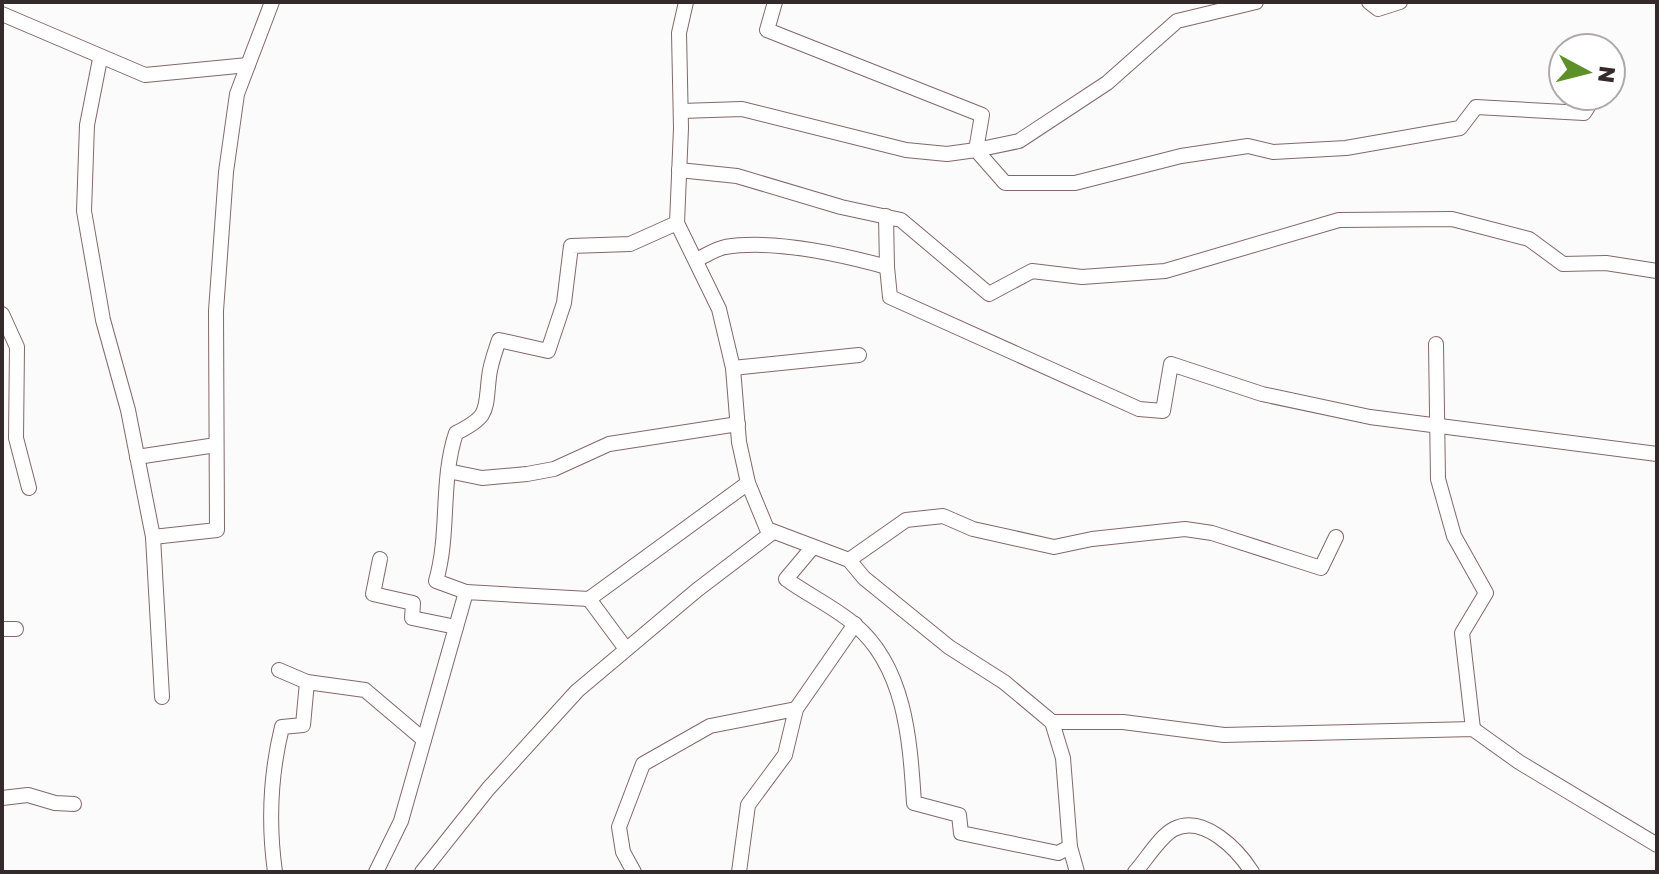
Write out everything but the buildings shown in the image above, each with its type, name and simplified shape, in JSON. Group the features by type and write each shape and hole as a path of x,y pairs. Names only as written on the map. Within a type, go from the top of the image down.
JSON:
{"street":[{"path":"153,537 217,530 216,311 226,172 237,94 272,2"},
{"path":"686,2 679,33 681,111 677,223 719,309 733,368 748,483 767,529 849,560 864,578 949,647 1004,682 1052,722 1063,758 1070,847 1077,872"},
{"path":"775,2 767,30 982,115 976,150"},
{"path":"681,111 742,109 906,150 947,154 976,150 1019,141 1107,83 1190,9 1256,2"},
{"path":"1369,2 1378,9 1400,2"},
{"path":"2,14 100,59 145,75 248,65"},
{"path":"100,59 87,125 84,211 103,320 153,537 162,697"},
{"path":"976,150 1005,183 1075,183 1181,156 1248,146 1273,152 1346,148 1460,128 1476,107 1547,111"},
{"path":"679,170 737,176 841,207 901,220 939,248 989,294 1032,271 1082,277 1165,271 1339,220 1452,219 1529,239 1563,264 1606,263 1657,271"},
{"path":"886,216 890,297 1139,409 1163,411 1171,364 1262,394 1370,417 1657,454"},
{"path":"677,223 630,244 571,246 567,291 548,351 499,340 489,375 489,405 475,423 456,433 448,471 443,559 436,581 466,592 589,599 748,483"},
{"path":"696,260 724,247 785,248 845,255 887,267"},
{"path":"2,314 17,347 16,438 29,488"},
{"path":"1436,344 1438,479 1454,536 1486,593 1462,633 1473,729"},
{"path":"733,368 859,355"},
{"path":"448,471 482,478 527,474 554,469 609,444 738,424"},
{"path":"137,457 216,445"},
{"path":"849,560 906,520 943,516 973,529 1054,547 1092,539 1185,529 1212,533 1321,568 1336,537"},
{"path":"422,872 488,789 577,691 773,532"},
{"path":"812,548 786,579 855,624 874,648 897,689 909,735 914,803 959,815 961,833 1058,853 1070,847"},
{"path":"380,559 373,594 413,603 412,618 456,627"},
{"path":"376,872 401,821 466,592"},
{"path":"589,599 626,649"},
{"path":"739,872 748,805 785,755 796,709 855,624"},
{"path":"279,670 307,682 365,690 424,740"},
{"path":"275,872 270,796 276,752 282,727 303,725 307,682"},
{"path":"634,872 623,852 619,827 643,764 710,726 796,709"},
{"path":"1052,722 1123,722 1224,735 1473,729 1519,762 1657,845"},
{"path":"2,798 28,795 55,803 74,804"},
{"path":"1135,872 1172,830 1186,826 1214,833 1240,853 1252,872"}]}
